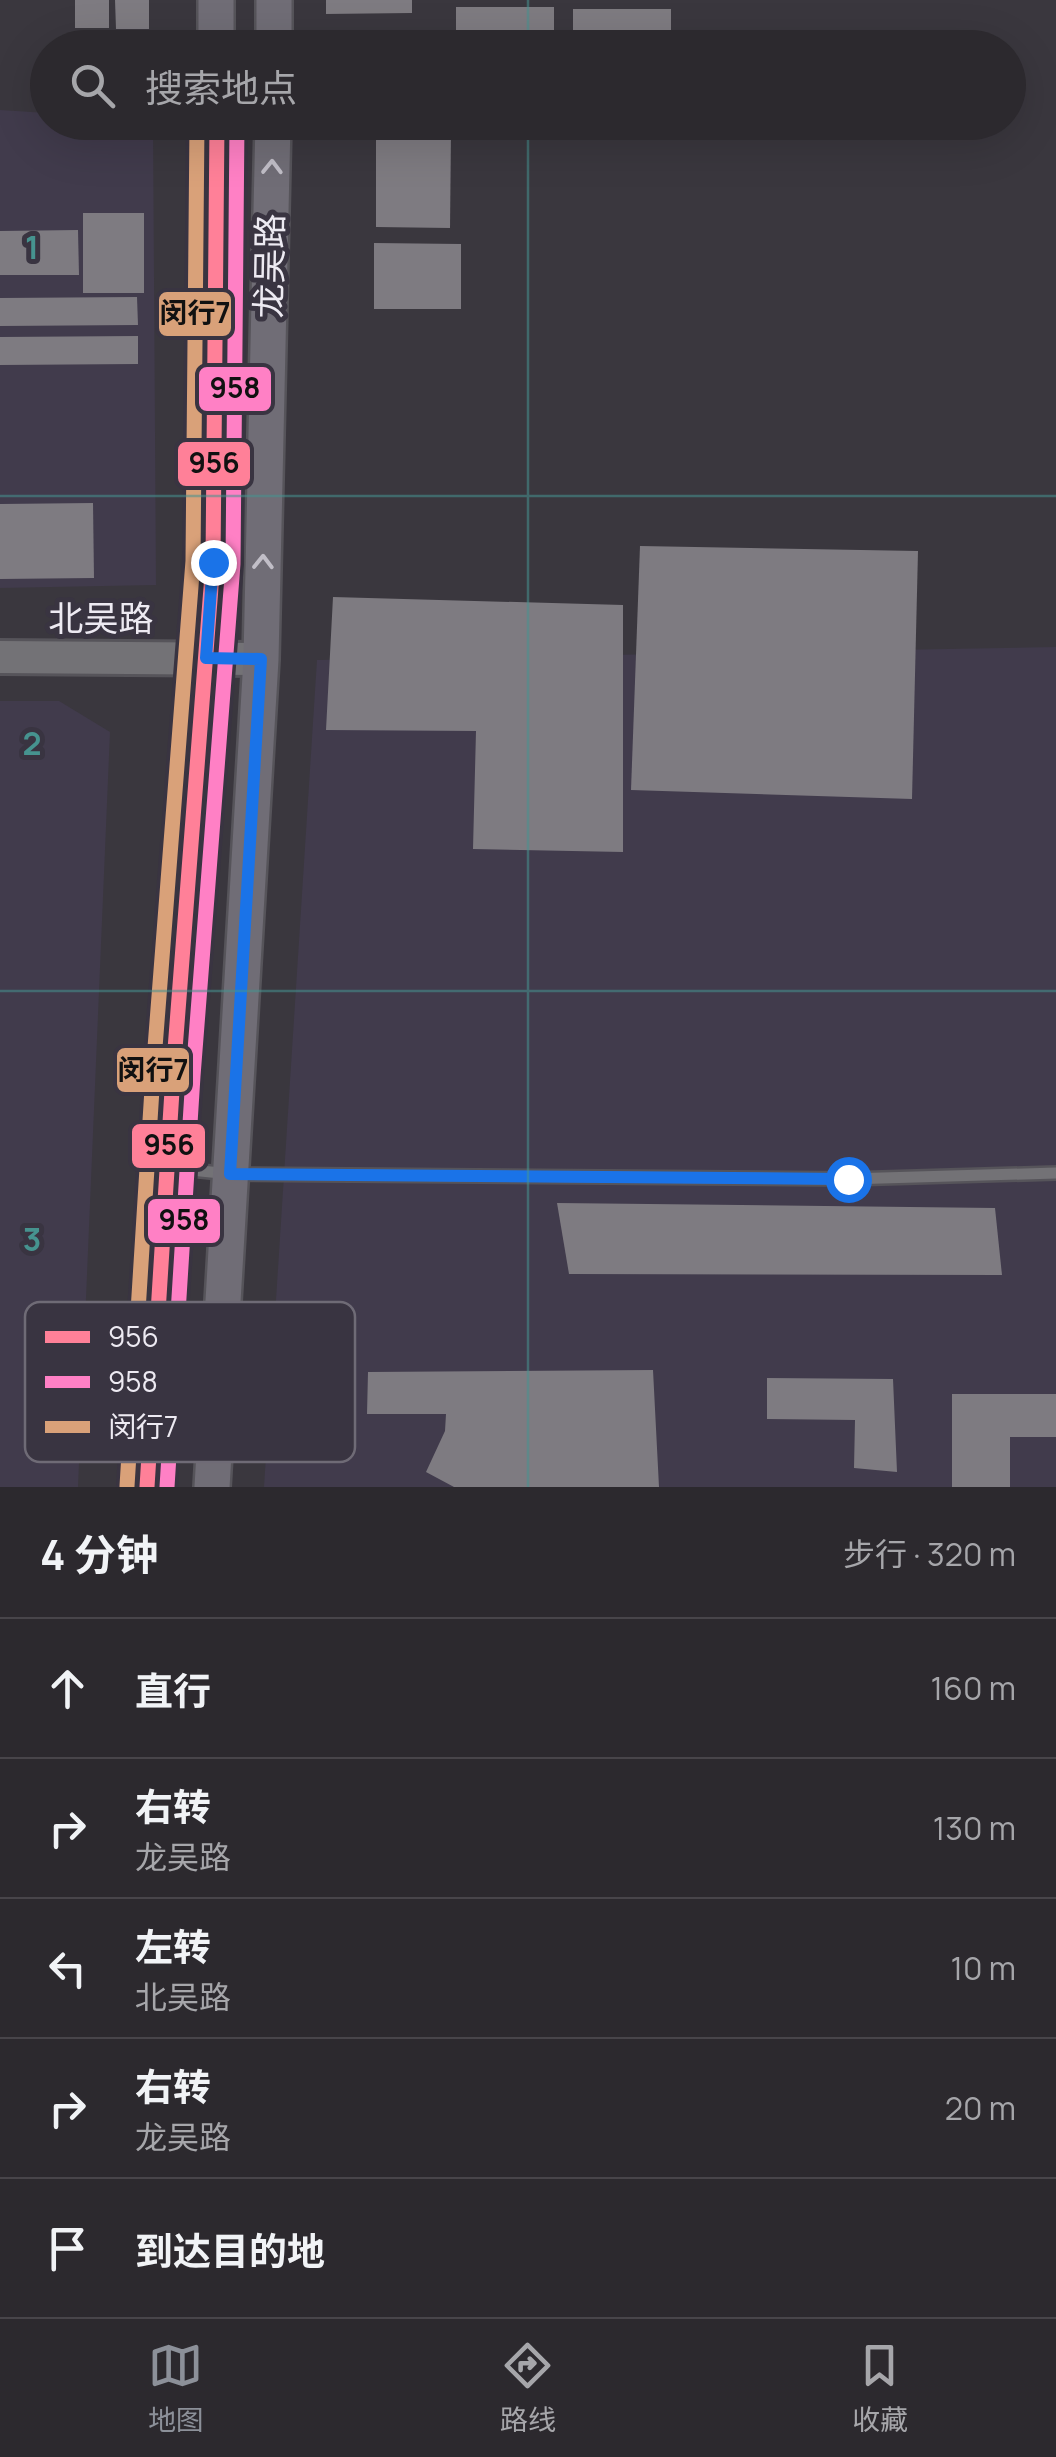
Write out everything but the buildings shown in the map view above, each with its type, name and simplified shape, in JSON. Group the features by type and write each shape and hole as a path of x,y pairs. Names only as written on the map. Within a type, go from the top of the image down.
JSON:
{"main road":[{"path":"216,0 216,30"},
{"path":"274,0 274,30"},
{"name":"龙吴路","path":"159,1302 213,562 217,140"},
{"name":"龙吴路","path":"223,1302 261,659 272,140"},
{"name":"北吴路","path":"0,657 261,659"},
{"name":"龙吴路","path":"147,1487 149,1462"},
{"name":"龙吴路","path":"212,1487 213,1462"}],"lane":[{"path":"168,1167 230,1174 848,1179 1056,1173"}],"shaded area":[{"path":"0,110 30,112 30,140 153,140 156,585 0,588"},
{"path":"1056,647 1056,1487 264,1487 266,1462 355,1462 355,1302 276,1302 317,660"},
{"path":"0,701 59,701 110,732 86,1302 25,1302 25,1462 79,1462 78,1487 0,1487"}],"transit line":[{"name":"闵行7","path":"139,1302 193,561 197,140"},
{"name":"956","path":"159,1302 213,562 217,140"},
{"name":"958","path":"179,1302 233,564 237,140"},
{"name":"闵行7","path":"127,1486 129,1462"},
{"name":"956","path":"147,1487 149,1462"},
{"name":"958","path":"167,1487 169,1462"}],"route":[{"path":"213,562 206,658 261,659 230,1174 848,1179"}]}
